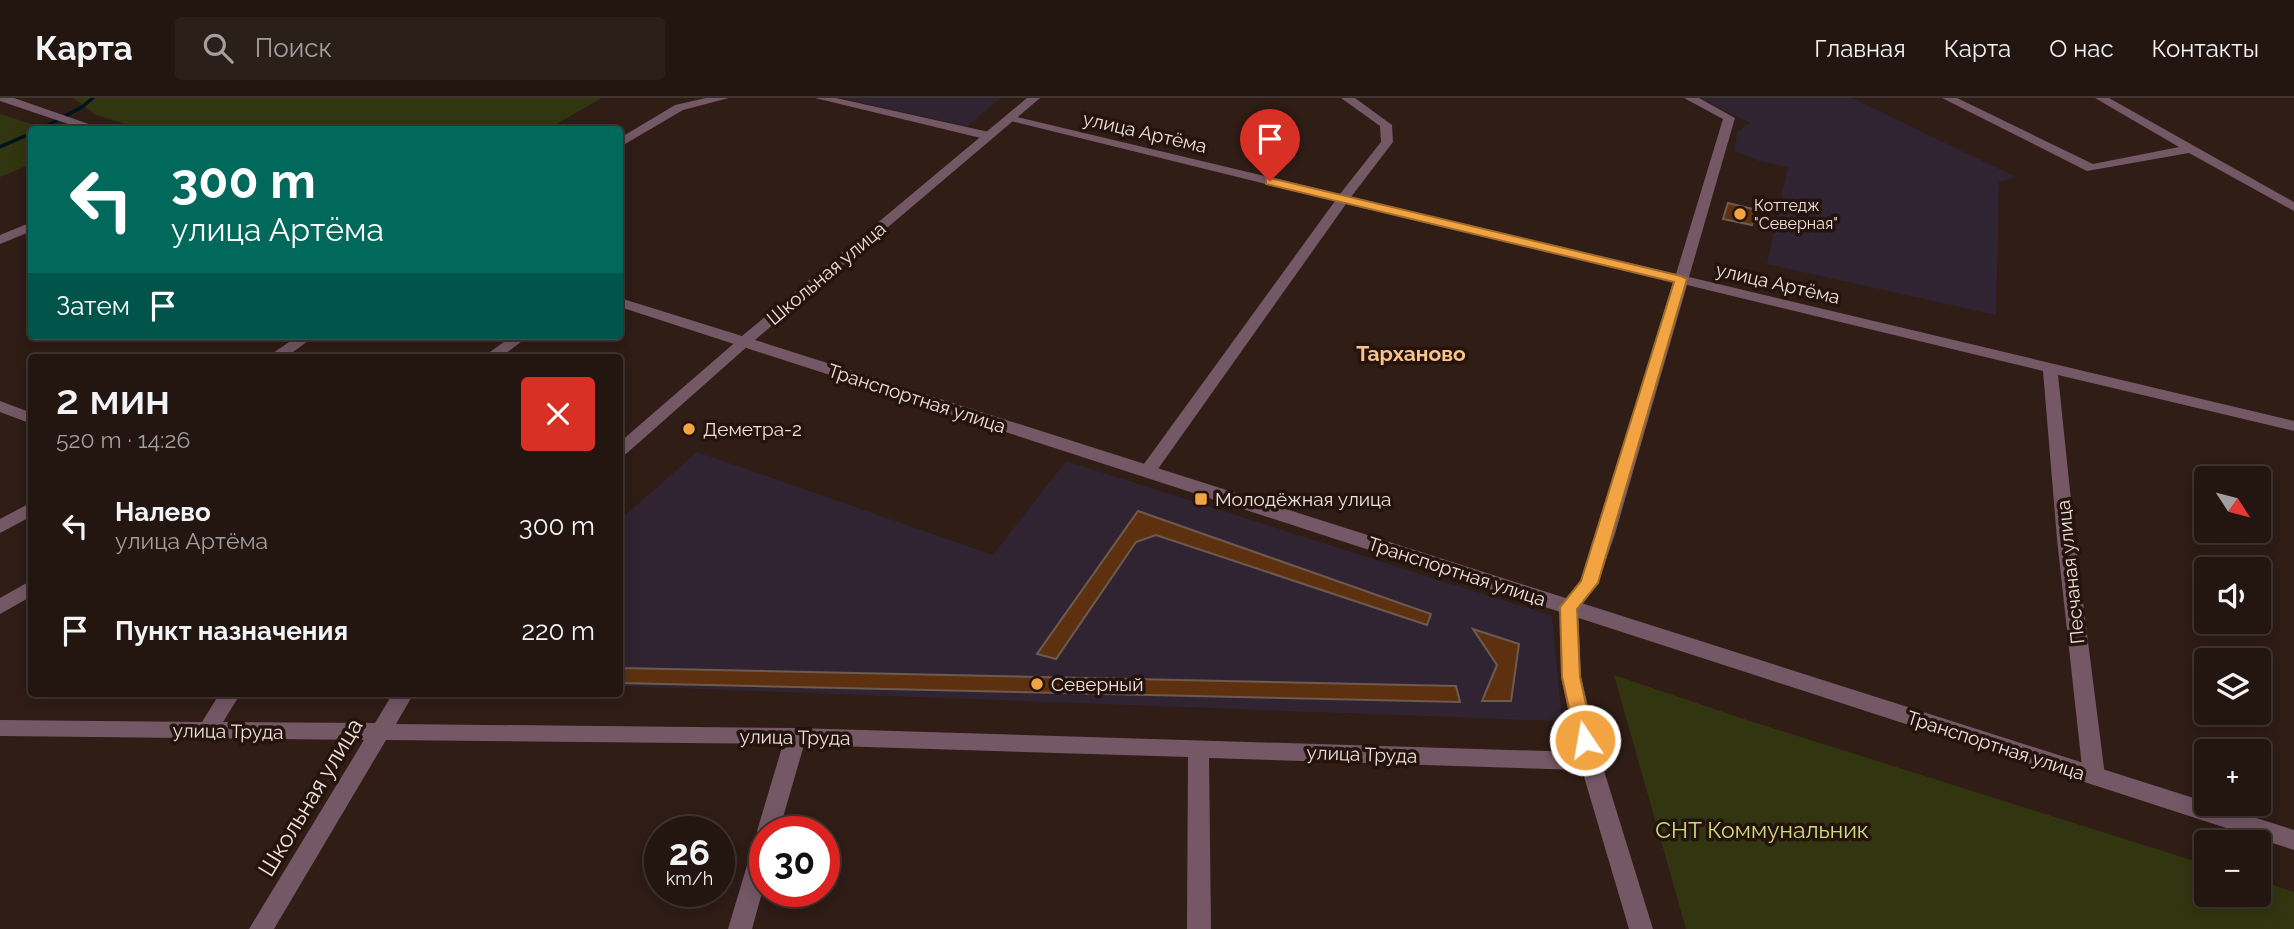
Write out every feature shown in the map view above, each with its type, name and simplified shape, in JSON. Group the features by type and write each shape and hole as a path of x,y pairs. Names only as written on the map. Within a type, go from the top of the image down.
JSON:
{"street":[{"path":"2,98 88,126"},
{"path":"623,141 675,103 723,98"},
{"path":"821,98 989,136"},
{"name":"Школьная улица","path":"623,447 1034,98"},
{"path":"1147,472 1387,142 1386,125 1347,98"},
{"path":"1641,929 1590,761 1571,677 1569,607 1589,583 1729,117 1690,98"},
{"path":"1948,98 2091,168 2190,149"},
{"path":"2101,98 2294,207"},
{"name":"улица Артёма","path":"1009,119 2294,426"},
{"path":"0,240 28,228"},
{"name":"Транспортная улица","path":"623,303 2294,840"},
{"path":"280,354 302,340"},
{"path":"495,354 516,340"},
{"name":"Песчаная улица","path":"2050,368 2066,539 2094,776"},
{"path":"1,407 28,417"},
{"path":"0,527 28,510"},
{"path":"0,607 28,590"},
{"path":"206,732 228,697"},
{"name":"Школьная улица","path":"261,929 402,697"},
{"name":"улица Труда","path":"0,728 796,736 1590,761"},
{"path":"772,816 796,736"},
{"path":"1198,748 1199,929"},
{"path":"740,929 749,898"}],"shaded area":[{"path":"840,98 1001,98 967,126"},
{"path":"1700,98 1852,98 2016,177 1999,182 1996,315 1767,264 1788,167 1759,161 1735,151 1737,132 1750,123"},
{"name":"Северный","path":"697,452 993,555 1066,461 1552,616 1562,721 623,686 623,517"}],"green space":[{"path":"73,98 602,98 553,126 131,126 96,115"},
{"path":"0,114 37,126 28,126 28,165 0,177"},
{"name":"СНТ Коммунальник","path":"1614,675 1747,720 2194,861 2194,907 2271,907 2271,885 2294,892 2294,929 1686,929"}],"building":[{"name":"Коттедж \"Северная\"","path":"1728,203 1757,210 1752,225 1723,219"},
{"name":"Северный","path":"1138,511 1431,614 1427,625 1156,535 1136,542 1056,659 1037,654"},
{"path":"1473,629 1519,644 1511,701 1482,701 1497,665"},
{"name":"Северный","path":"623,668 1456,686 1460,702 623,683"}],"waterway":[{"path":"46,126 93,98"},
{"path":"0,147 28,135"}],"place":[{"name":"Коттедж \"Северная\"","path":"1740,214"},
{"name":"Деметра-2","path":"689,429"},
{"name":"Молодёжная улица","path":"1201,499"},
{"name":"Северный","path":"1037,684"}],"district":[{"name":"Тарханово","path":"1411,353"}],"route":[{"path":"1270,181 1681,279 1606,534 1589,583 1569,607 1571,677 1585,740"}]}
